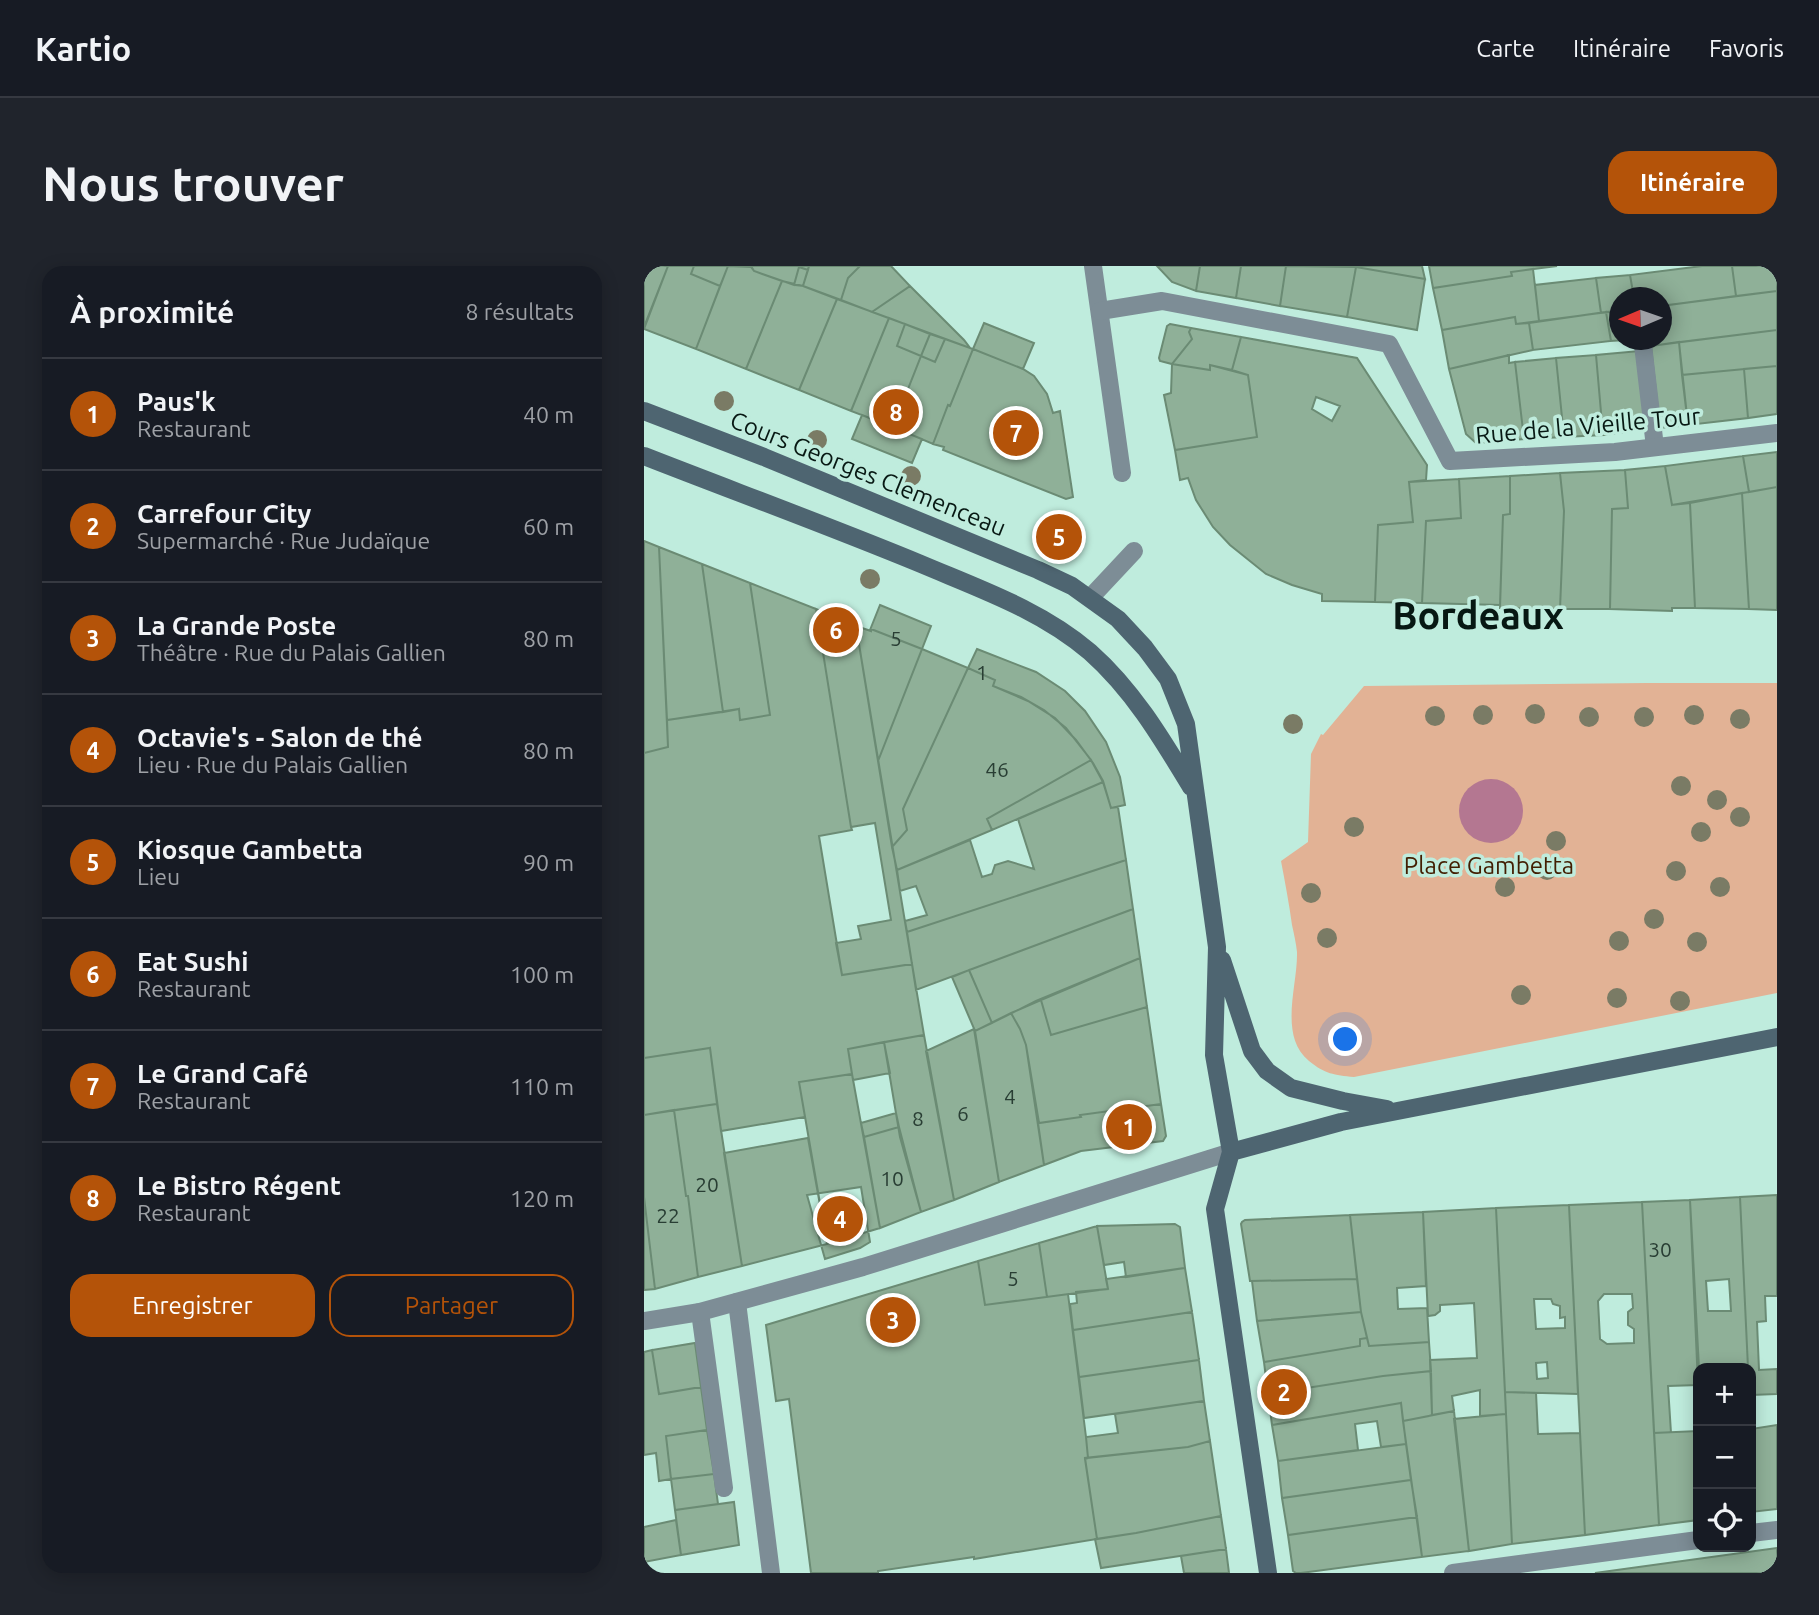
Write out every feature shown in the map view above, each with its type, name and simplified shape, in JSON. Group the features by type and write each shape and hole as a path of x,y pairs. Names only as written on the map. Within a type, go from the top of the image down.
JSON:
{"main road":[{"name":"Cours Georges Clemenceau","path":"644,411 1038,570 1090,598"},
{"path":"644,456 899,555 1008,600 1046,620 1089,652 1116,678 1140,707 1195,793"},
{"path":"1090,598 1118,620 1145,648 1168,679 1186,724 1217,947 1214,1055 1231,1152 1215,1209 1268,1573"},
{"path":"1217,947 1252,1051 1267,1071 1292,1088 1400,1111"},
{"path":"1231,1152 1341,1122 1777,1037"}],"street":[{"path":"1093,266 1122,473"},
{"name":"Rue de la Vieille Tour","path":"1100,311 1162,301 1389,344 1450,461 1615,452 1777,433"},
{"path":"1644,350 1656,447"},
{"path":"1090,598 1133,551"},
{"path":"644,1321 737,1302 863,1267 1231,1152"},
{"path":"737,1302 771,1573"},
{"path":"699,1311 724,1488"},
{"path":"1756,1532 1777,1530"},
{"path":"1453,1573 1693,1541"}],"green space":[{"name":"Place Gambetta","path":"1777,683 1777,993 1354,1077 1330,1073 1309,1061 1294,1038 1292,1024 1297,952 1281,861 1308,842 1311,754 1321,734 1323,735 1364,686"}],"shaded area":[{"path":"1491,779 1514,788 1523,811 1514,834 1491,843 1468,834 1459,811 1468,788"}],"building":[{"path":"644,266 668,266 644,327"},
{"path":"668,266 694,266 691,274 720,286 696,349 644,329"},
{"path":"694,266 728,266 720,286 691,274"},
{"path":"728,266 751,267 754,271 782,281 746,369 696,349"},
{"path":"751,266 809,266 808,270 799,267 794,285 754,271"},
{"path":"809,266 860,266 848,278 841,300 803,286"},
{"path":"860,266 891,266 910,286 872,312 841,300 848,278"},
{"path":"1157,266 1200,266 1196,291 1172,282"},
{"path":"1200,266 1241,266 1236,298 1196,291"},
{"path":"1241,266 1286,266 1280,306 1236,298"},
{"path":"1286,266 1356,267 1347,317 1280,306"},
{"path":"1351,266 1422,266 1425,279 1356,267"},
{"path":"1429,266 1557,266 1511,272 1512,276 1433,288"},
{"path":"1702,266 1732,266 1736,296 1672,305 1672,287 1632,287 1630,275"},
{"path":"1732,266 1777,266 1777,291 1736,296"},
{"path":"799,267 808,270 803,286 794,285"},
{"path":"1356,267 1425,279 1417,330 1347,317"},
{"path":"1533,269 1539,321 1516,324 1515,317 1442,330 1433,288 1512,276 1511,272"},
{"path":"1630,275 1632,287 1609,287 1609,312 1601,313 1596,278"},
{"path":"1596,278 1601,313 1539,321 1535,285"},
{"path":"782,281 837,299 799,390 746,369"},
{"path":"910,286 964,340 970,348 872,312"},
{"path":"1777,291 1777,330 1672,343 1672,305"},
{"path":"837,299 889,318 851,411 799,390"},
{"path":"1606,312 1609,341 1533,350 1529,323"},
{"path":"1515,317 1516,324 1529,323 1533,350 1449,369 1442,330"},
{"path":"889,318 905,324 897,346 921,356 893,427 851,411"},
{"path":"984,323 1034,343 1023,369 973,349"},
{"path":"905,324 930,334 921,356 897,346"},
{"path":"1170,324 1191,328 1189,332 1192,339 1172,364 1160,361 1159,358 1167,326"},
{"path":"1191,328 1241,337 1232,370 1210,365 1210,370 1172,364 1192,339 1189,332"},
{"path":"1777,330 1777,366 1682,375 1679,342"},
{"path":"930,334 945,339 935,362 921,356"},
{"path":"1241,337 1357,358 1427,465 1426,480 1409,482 1413,522 1378,525 1375,602 1322,601 1322,594 1266,574 1230,545 1213,527 1196,500 1188,478 1180,480 1175,450 1257,437 1248,375 1232,370","holes":["1316,397 1340,406 1332,421 1312,409"]},
{"path":"945,339 973,349 933,444 893,427 921,356 935,362"},
{"path":"1679,342 1688,425 1660,428 1651,350 1672,350 1672,343"},
{"path":"973,349 1034,376 1047,394 1053,413 1060,411 1073,497 1066,499 933,444"},
{"path":"1639,351 1648,429 1603,435 1596,355"},
{"path":"1509,355 1509,363 1515,362 1524,439 1476,443 1466,434 1449,369"},
{"path":"1596,355 1603,435 1564,437 1556,358"},
{"path":"1556,358 1564,437 1524,439 1515,362"},
{"path":"1172,364 1210,370 1210,365 1248,375 1257,437 1175,450 1164,395 1171,393"},
{"path":"1777,366 1777,414 1748,418 1744,369"},
{"path":"1744,369 1748,418 1688,425 1682,375"},
{"path":"862,415 922,439 912,463 852,439"},
{"path":"1777,452 1777,487 1749,492 1743,456"},
{"path":"1743,456 1749,492 1672,505 1665,466"},
{"path":"1665,466 1672,505 1690,503 1695,608 1672,608 1672,611 1610,609 1612,509 1628,508 1625,470"},
{"path":"1625,470 1628,508 1612,509 1610,609 1560,609 1564,511 1560,473"},
{"path":"1560,473 1564,511 1560,609 1500,608 1503,515 1510,514 1510,476"},
{"path":"1510,476 1510,514 1503,515 1500,605 1422,603 1426,521 1461,518 1459,479"},
{"path":"1459,479 1461,518 1426,521 1422,603 1375,602 1378,525 1413,522 1409,482"},
{"path":"1777,487 1777,610 1749,609 1742,493"},
{"path":"1742,493 1749,609 1695,608 1690,503"},
{"path":"1050,516 1078,530 1069,560 1039,548"},
{"path":"644,541 659,547 668,747 644,753"},
{"path":"659,547 702,564 723,712 667,720"},
{"path":"702,564 750,583 770,715 740,720 739,709 723,712"},
{"path":"750,583 816,609 852,830 819,836 842,975 912,964 924,1035 848,1049 852,1074 799,1082 805,1117 721,1131 710,1048 644,1058 644,753 668,747 667,720 739,709 740,720 770,715"},
{"path":"880,605 931,626 922,649 870,630"},
{"path":"816,609 856,626 912,964 842,975 836,943 861,939 858,926 891,920 875,823 851,827"},
{"path":"856,626 871,629 922,649 878,761"},
{"path":"922,649 968,668 903,809 907,830 892,847 878,761"},
{"path":"977,649 1036,672 1065,691 1085,711 1106,742 1120,777 1125,805 1111,808 1103,781 1093,763 1055,718 1028,701 993,686 995,680 968,668"},
{"path":"968,668 995,680 993,686 1044,710 1066,728 1091,760 987,819 992,830 897,870 892,847 907,830 903,809"},
{"path":"1091,760 1103,782 992,830 987,819"},
{"path":"1103,782 1111,808 1118,807 1126,860 907,932 905,921 927,915 916,886 900,891 897,870 970,840 982,877 992,874 995,865 1008,861 1034,869 1018,819"},
{"path":"1126,860 1133,909 916,990 907,932"},
{"path":"1133,909 1140,958 1036,1001 992,1023 969,970"},
{"path":"1140,958 1147,1007 1051,1035 1041,1000"},
{"path":"969,970 992,1023 975,1031 952,977"},
{"path":"1041,1000 1051,1035 1147,1007 1161,1104 1039,1123 1026,1045 1011,1013"},
{"path":"1011,1013 1026,1045 1044,1165 999,1182 975,1031"},
{"path":"974,1029 999,1182 954,1200 926,1051"},
{"path":"924,1035 954,1200 921,1212 900,1137 884,1042"},
{"path":"884,1042 890,1073 853,1080 848,1049"},
{"path":"710,1048 717,1104 644,1115 644,1058"},
{"path":"852,1074 880,1228 827,1244 799,1082"},
{"path":"717,1104 742,1266 698,1277 674,1110"},
{"path":"1161,1104 1166,1136 1163,1141 1081,1151 1044,1165 1038,1123"},
{"path":"674,1110 698,1277 655,1289 644,1197 644,1115"},
{"path":"896,1113 899,1127 864,1137 861,1123"},
{"path":"899,1127 921,1212 880,1228 864,1137"},
{"path":"808,1138 827,1244 742,1266 724,1153"},
{"path":"861,1187 870,1242 825,1259 807,1195"},
{"path":"1777,1195 1777,1296 1765,1296 1766,1321 1757,1322 1759,1370 1777,1369 1777,1394 1756,1395 1756,1363 1748,1363 1740,1197"},
{"path":"644,1197 655,1289 644,1290"},
{"path":"1740,1197 1748,1363 1699,1363 1690,1200","holes":["1729,1279 1731,1311 1708,1311 1706,1281"]},
{"path":"1690,1200 1697,1363 1693,1363 1693,1385 1668,1386 1671,1433 1654,1433 1642,1202"},
{"path":"1642,1202 1659,1525 1585,1535 1569,1205","holes":["1604,1294 1632,1294 1633,1308 1628,1312 1628,1325 1634,1329 1634,1343 1607,1344 1600,1339 1598,1301"]},
{"path":"1569,1205 1578,1394 1505,1392 1496,1208","holes":["1534,1299 1551,1299 1553,1304 1560,1306 1560,1318 1565,1317 1565,1328 1536,1329","1547,1362 1548,1378 1537,1379 1536,1363"]},
{"path":"1496,1208 1506,1414 1480,1416 1480,1390 1452,1396 1454,1411 1432,1415 1430,1360 1477,1358 1474,1303 1440,1305 1440,1311 1428,1316 1423,1212"},
{"path":"1423,1212 1426,1286 1397,1288 1398,1309 1427,1308 1429,1342 1369,1346 1361,1312 1350,1215"},
{"path":"1350,1215 1357,1279 1250,1281 1241,1224 1245,1220"},
{"path":"1175,1224 1180,1227 1185,1268 1126,1277 1124,1262 1104,1265 1097,1226"},
{"path":"1097,1226 1108,1289 1047,1297 1039,1243"},
{"path":"1039,1243 1047,1297 985,1305 978,1261"},
{"path":"978,1261 985,1305 1068,1294 1086,1437 1088,1458 1085,1459 1097,1539 878,1573 811,1573 789,1399 776,1401 766,1325"},
{"path":"1185,1268 1192,1312 1073,1330 1070,1304 1077,1303 1076,1292 1108,1289 1106,1279"},
{"path":"1357,1279 1361,1312 1257,1321 1252,1281"},
{"path":"1192,1312 1199,1360 1079,1377 1073,1330"},
{"path":"1361,1312 1367,1338 1360,1339 1360,1346 1264,1362 1257,1321"},
{"path":"1367,1338 1369,1346 1429,1342 1431,1371 1268,1394 1264,1362 1360,1346 1360,1339"},
{"path":"695,1343 701,1387 659,1394 652,1350"},
{"path":"652,1350 659,1394 701,1387 707,1430 666,1436 671,1479 659,1481 656,1453 644,1455 644,1352"},
{"path":"1199,1360 1204,1401 1084,1418 1079,1377"},
{"path":"1431,1371 1432,1415 1403,1421 1401,1403 1272,1425 1268,1394"},
{"path":"1505,1392 1536,1393 1538,1434 1580,1433 1585,1535 1512,1544"},
{"path":"1204,1401 1210,1441 1188,1447 1088,1458 1086,1437 1118,1433 1115,1414"},
{"path":"1401,1403 1406,1444 1381,1447 1377,1421 1355,1424 1358,1450 1278,1461 1272,1425"},
{"path":"1454,1411 1469,1551 1422,1557 1403,1421"},
{"path":"1506,1414 1512,1544 1469,1551 1454,1419"},
{"path":"1777,1425 1777,1509 1756,1511 1756,1428"},
{"path":"707,1430 714,1474 671,1479 666,1436"},
{"path":"1693,1431 1693,1521 1659,1525 1654,1433"},
{"path":"1210,1441 1221,1516 1097,1539 1085,1458 1188,1447"},
{"path":"1406,1444 1411,1480 1282,1498 1278,1461"},
{"path":"714,1474 718,1504 675,1510 671,1479"},
{"path":"1411,1480 1417,1517 1288,1535 1282,1498"},
{"path":"734,1502 739,1545 681,1555 675,1510"},
{"path":"1221,1516 1226,1549 1101,1568 1095,1539"},
{"path":"1417,1517 1422,1557 1301,1573 1293,1571 1288,1535"},
{"path":"676,1520 681,1555 644,1562 644,1527"},
{"path":"1777,1548 1777,1573 1595,1573 1756,1552"},
{"path":"1226,1549 1229,1573 1184,1573 1181,1556"}],"place":[{"name":"Le Bistro Régent","path":"896,412"},
{"name":"Le Grand Café","path":"1016,433"},
{"name":"Kiosque Gambetta","path":"1059,537"},
{"name":"Eat Sushi","path":"836,630"},
{"name":"Paus'k","path":"1129,1127"},
{"name":"Octavie's - Salon de thé","path":"840,1219"},
{"name":"La Grande Poste","path":"893,1320"},
{"name":"Carrefour City","path":"1284,1392"}],"district":[{"name":"Bordeaux","path":"1478,616"}]}
